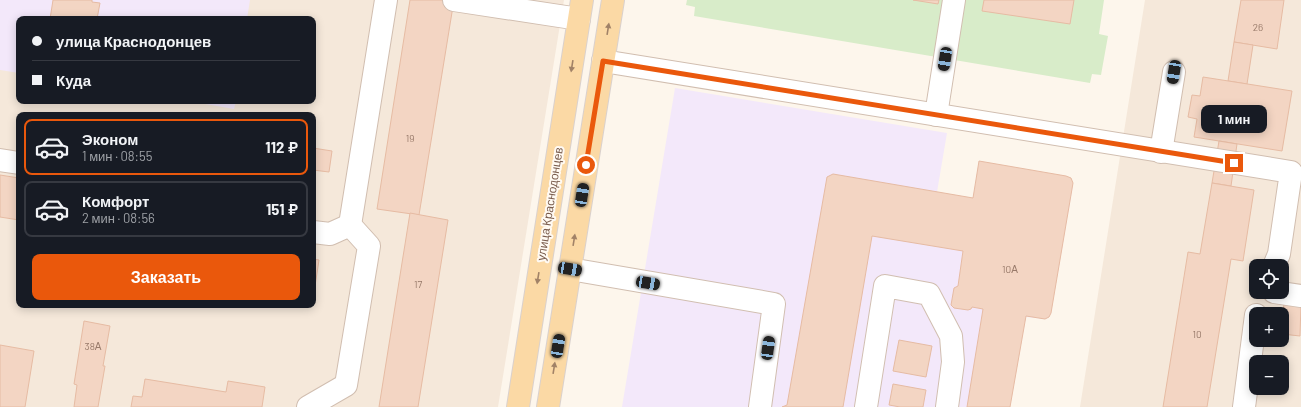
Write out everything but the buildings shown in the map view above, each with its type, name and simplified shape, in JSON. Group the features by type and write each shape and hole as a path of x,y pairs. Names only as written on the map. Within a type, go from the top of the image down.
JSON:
{"main road":[{"path":"548,407 613,0"},
{"name":"улица Краснодонцев","path":"518,407 581,9"}],"lane":[{"path":"350,225 386,0"},
{"path":"454,0 581,9"},
{"path":"936,115 954,0"},
{"path":"603,61 1291,172 1276,259"},
{"path":"1161,152 1174,72"},
{"path":"0,160 16,163"},
{"path":"316,232 330,234 350,225"},
{"path":"308,407 346,385 369,246 350,225"},
{"path":"570,269 774,304 760,407"},
{"path":"866,407 885,286 929,294 951,336 953,362 947,407"},
{"path":"1289,294 1301,296"},
{"path":"1244,407 1252,347"}],"shaded area":[{"path":"0,0 564,0 498,407 0,407"},
{"path":"0,0 250,0 247,16 16,16 16,73 0,70"},
{"path":"1145,0 1301,0 1301,407 1080,407"},
{"path":"675,88 947,133 937,192 973,198 979,161 1071,178 1073,185 1051,313 1049,317 1045,319 1026,317 1010,407 622,407"},
{"path":"205,104 235,104 234,109"}],"green space":[{"path":"687,0 1104,0 1099,34 1108,36 1101,75 1092,74 1090,83 694,16 695,7 686,5"}],"route":[{"path":"586,165 603,61 1234,163"}]}
